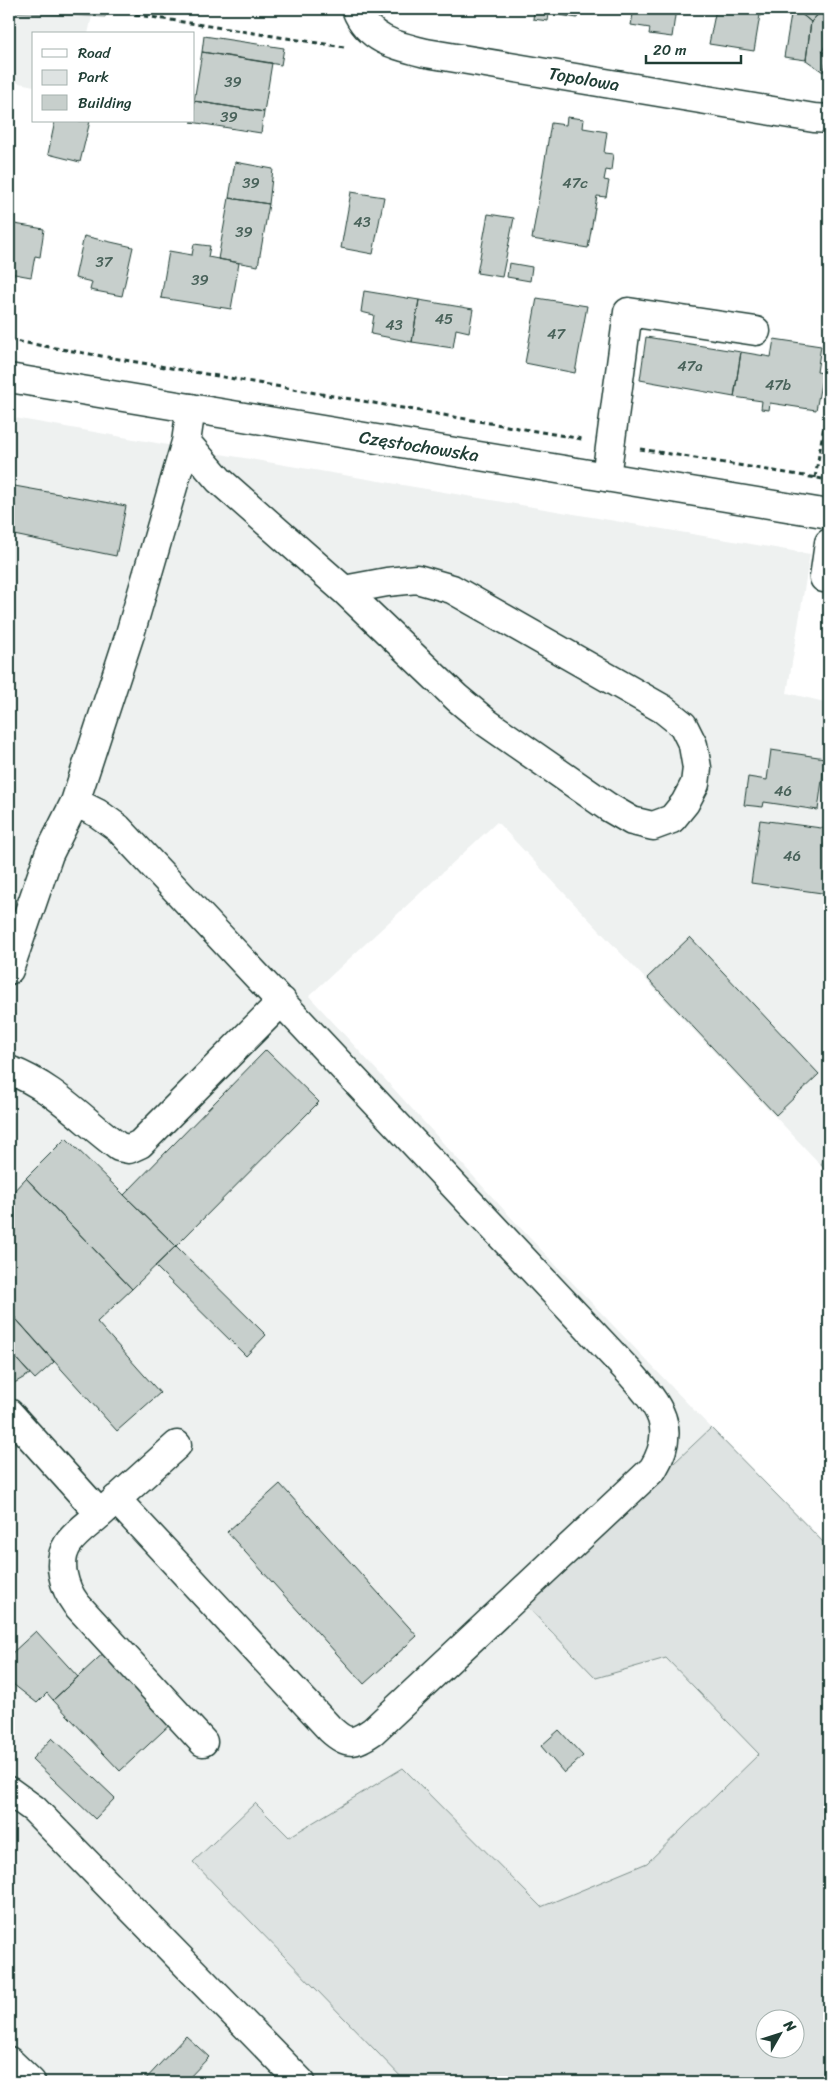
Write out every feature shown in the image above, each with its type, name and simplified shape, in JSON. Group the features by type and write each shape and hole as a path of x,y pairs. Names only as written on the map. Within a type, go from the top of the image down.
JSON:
{"main road":[{"name":"Topolowa","path":"356,9 363,23 379,39 398,46 829,119"},
{"path":"606,477 628,312 756,331"},
{"name":"Częstochowska","path":"9,378 829,514"},
{"path":"9,970 48,854 75,802 130,634 186,442 191,408"},
{"path":"186,442 219,480 344,590 457,698 487,723 608,807 632,820 653,826 672,819 685,803 695,784 697,768 693,745 683,725 663,709 452,589 417,579 387,582 344,590"},
{"path":"829,543 824,578 829,578"},
{"path":"9,1413 108,1507 339,1738 348,1742 359,1741 373,1732 645,1476 662,1453 665,1438 663,1418 652,1398 118,828 97,813 75,802"},
{"path":"9,1070 39,1084 62,1099 118,1147 129,1149 140,1144 282,1001"},
{"path":"176,1445 69,1542 64,1552 64,1581 68,1594 76,1604 203,1742"},
{"path":"9,1791 34,1809 301,2082"},
{"path":"9,2061 31,2082"}],"path":[{"path":"118,9 138,15 361,50 379,39"},
{"path":"9,340 583,439"},
{"path":"814,478 829,396"},
{"path":"639,448 829,480"}],"shaded area":[{"path":"9,12 92,16 88,32 32,32 32,86 9,81"},
{"path":"9,417 219,454 217,464 220,454 810,554 787,693 829,703 829,811 827,820 829,821 829,1145 821,1165 497,822 309,996 527,1235 711,1428 829,1548 829,2082 9,2082"}],"green space":[{"path":"9,9 108,9 105,17 9,12"},
{"path":"829,1145 829,1174 821,1165"},
{"path":"711,1428 829,1548 829,2082 406,2082 193,1862 255,1803 289,1837 403,1768 541,1907 647,1863 759,1754 666,1658 596,1678 525,1604"}],"building":[{"path":"522,9 579,9 577,18 549,13 548,21 533,19 534,11"},
{"path":"634,9 676,9 672,37 649,34 650,28 631,25"},
{"path":"716,9 761,9 754,51 709,44"},
{"path":"792,9 795,9 811,22 806,60 784,57"},
{"path":"796,9 823,9 811,22"},
{"path":"823,9 829,9 829,40 822,51 829,56 823,72 806,60 811,22"},
{"path":"204,36 284,48 281,65 202,52"},
{"path":"202,52 272,63 264,112 195,101"},
{"path":"195,101 264,112 261,133 191,122 195,122"},
{"path":"567,117 584,119 583,128 607,132 604,153 613,154 611,171 606,170 604,180 609,181 606,197 597,196 588,248 532,239 551,123 566,125"},
{"path":"55,122 90,122 80,162 48,154"},
{"path":"235,162 273,169 269,204 229,198"},
{"path":"351,192 384,197 373,254 341,248"},
{"path":"229,198 269,204 258,266 218,259"},
{"path":"488,214 514,218 502,277 477,273"},
{"path":"9,223 44,229 40,257 35,256 31,277 9,273"},
{"path":"84,236 133,247 122,296 90,290 92,282 75,278"},
{"path":"194,244 210,246 208,257 239,263 231,309 161,298 169,251 192,255"},
{"path":"509,263 532,267 530,281 507,277"},
{"path":"364,291 419,300 412,342 371,334 374,315 361,312"},
{"path":"537,298 587,306 575,373 525,363"},
{"path":"419,300 473,309 469,332 456,329 453,348 412,342"},
{"path":"646,337 741,352 734,397 640,380"},
{"path":"774,339 821,346 817,372 823,373 816,410 770,403 769,410 761,409 762,401 734,397 741,352 771,357"},
{"path":"9,485 126,506 116,556 9,534"},
{"path":"771,750 825,758 818,810 764,802 763,807 744,805 748,777 767,780"},
{"path":"760,820 829,829 829,894 751,883"},
{"path":"690,937 819,1074 776,1115 647,978"},
{"path":"266,1050 319,1102 176,1246 124,1195"},
{"path":"66,1138 176,1246 132,1289 26,1178"},
{"path":"26,1178 132,1289 97,1322 160,1393 117,1431 9,1311 9,1196"},
{"path":"176,1246 266,1335 246,1356 155,1266"},
{"path":"9,1311 54,1362 35,1379 9,1351"},
{"path":"11,1353 30,1374 9,1386 9,1355"},
{"path":"280,1484 417,1636 364,1684 227,1532"},
{"path":"36,1631 78,1677 53,1700 47,1693 37,1703 9,1681 9,1652 11,1654"},
{"path":"109,1648 176,1719 120,1771 53,1700"},
{"path":"559,1730 583,1756 564,1773 541,1746"},
{"path":"52,1738 115,1798 95,1819 32,1759"},
{"path":"186,2036 209,2057 185,2082 143,2082"}]}
